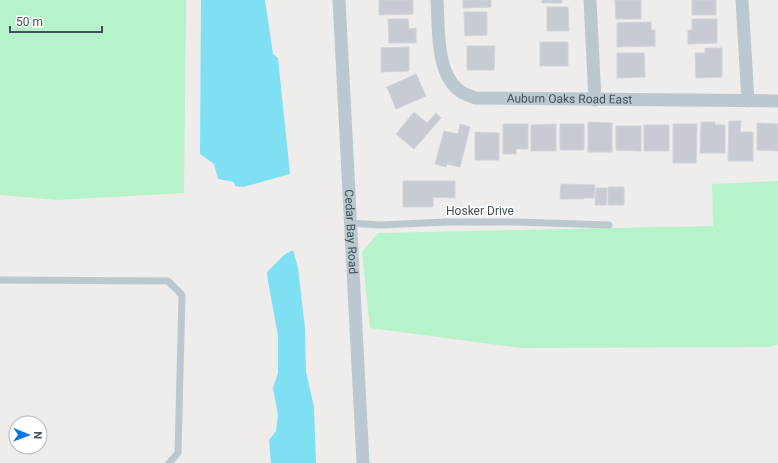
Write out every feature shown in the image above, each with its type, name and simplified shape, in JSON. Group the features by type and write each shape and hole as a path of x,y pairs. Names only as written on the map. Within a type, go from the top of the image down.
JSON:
{"street":[{"name":"Cedar Bay Road","path":"339,0 363,463"},
{"name":"Auburn Oaks Road East","path":"438,0 441,57 445,71 452,84 463,93 475,98 778,101"},
{"path":"590,0 595,100"},
{"path":"742,0 748,101"}],"lane":[{"name":"Hosker Drive","path":"350,223 380,225 446,222 516,222 609,225"},
{"path":"0,280 168,281 182,295 178,453 170,463"}],"green space":[{"path":"0,0 186,0 184,193 57,200 0,195"},
{"path":"778,181 778,344 770,347 521,348 370,328 362,252 378,233 713,226 712,184"}],"water":[{"path":"201,0 265,0 273,54 278,58 290,174 243,187 235,186 234,182 218,179 214,164 200,154"},
{"path":"293,250 298,268 305,328 306,372 314,407 316,463 271,463 269,440 276,431 278,415 273,388 278,373 278,336 267,272 284,255"}],"building":[{"path":"379,0 413,0 413,14 379,15"},
{"path":"463,0 491,0 491,7 463,8"},
{"path":"542,0 562,0 562,3 542,3"},
{"path":"615,0 641,0 641,19 616,19"},
{"path":"692,0 716,0 716,15 692,15"},
{"path":"547,7 568,7 569,31 547,31"},
{"path":"464,12 487,12 487,35 465,36"},
{"path":"388,19 408,19 409,29 416,28 416,43 389,43"},
{"path":"692,19 717,19 717,43 688,44 688,30 692,30"},
{"path":"651,22 651,30 655,30 655,46 617,47 617,23"},
{"path":"540,42 568,42 568,66 540,66"},
{"path":"467,46 495,46 494,70 467,70"},
{"path":"409,47 409,71 381,72 381,48"},
{"path":"705,48 722,48 722,77 696,78 695,53 705,53"},
{"path":"617,53 644,53 645,77 617,78"},
{"path":"416,74 426,96 396,109 387,87"},
{"path":"414,112 427,123 436,113 441,118 414,149 396,134"},
{"path":"729,121 741,121 740,132 753,132 753,161 728,161"},
{"path":"588,122 612,123 612,152 588,152"},
{"path":"701,122 715,122 715,125 725,125 725,153 700,153"},
{"path":"757,123 778,124 778,151 757,150"},
{"path":"460,124 470,127 460,167 447,164 446,167 435,164 444,131 458,134"},
{"path":"503,124 528,124 528,149 516,149 516,154 503,154"},
{"path":"556,124 556,151 531,151 531,125"},
{"path":"560,124 584,124 584,150 560,150"},
{"path":"673,124 697,124 696,163 673,163"},
{"path":"644,125 669,125 669,151 644,151"},
{"path":"616,126 641,126 641,151 616,150"},
{"path":"475,132 499,133 499,160 475,160"},
{"path":"403,181 455,181 455,198 433,197 433,207 403,207"},
{"path":"561,184 595,185 594,198 560,199"},
{"path":"608,187 624,187 624,205 608,205"},
{"path":"596,188 607,188 606,205 595,205"}]}
